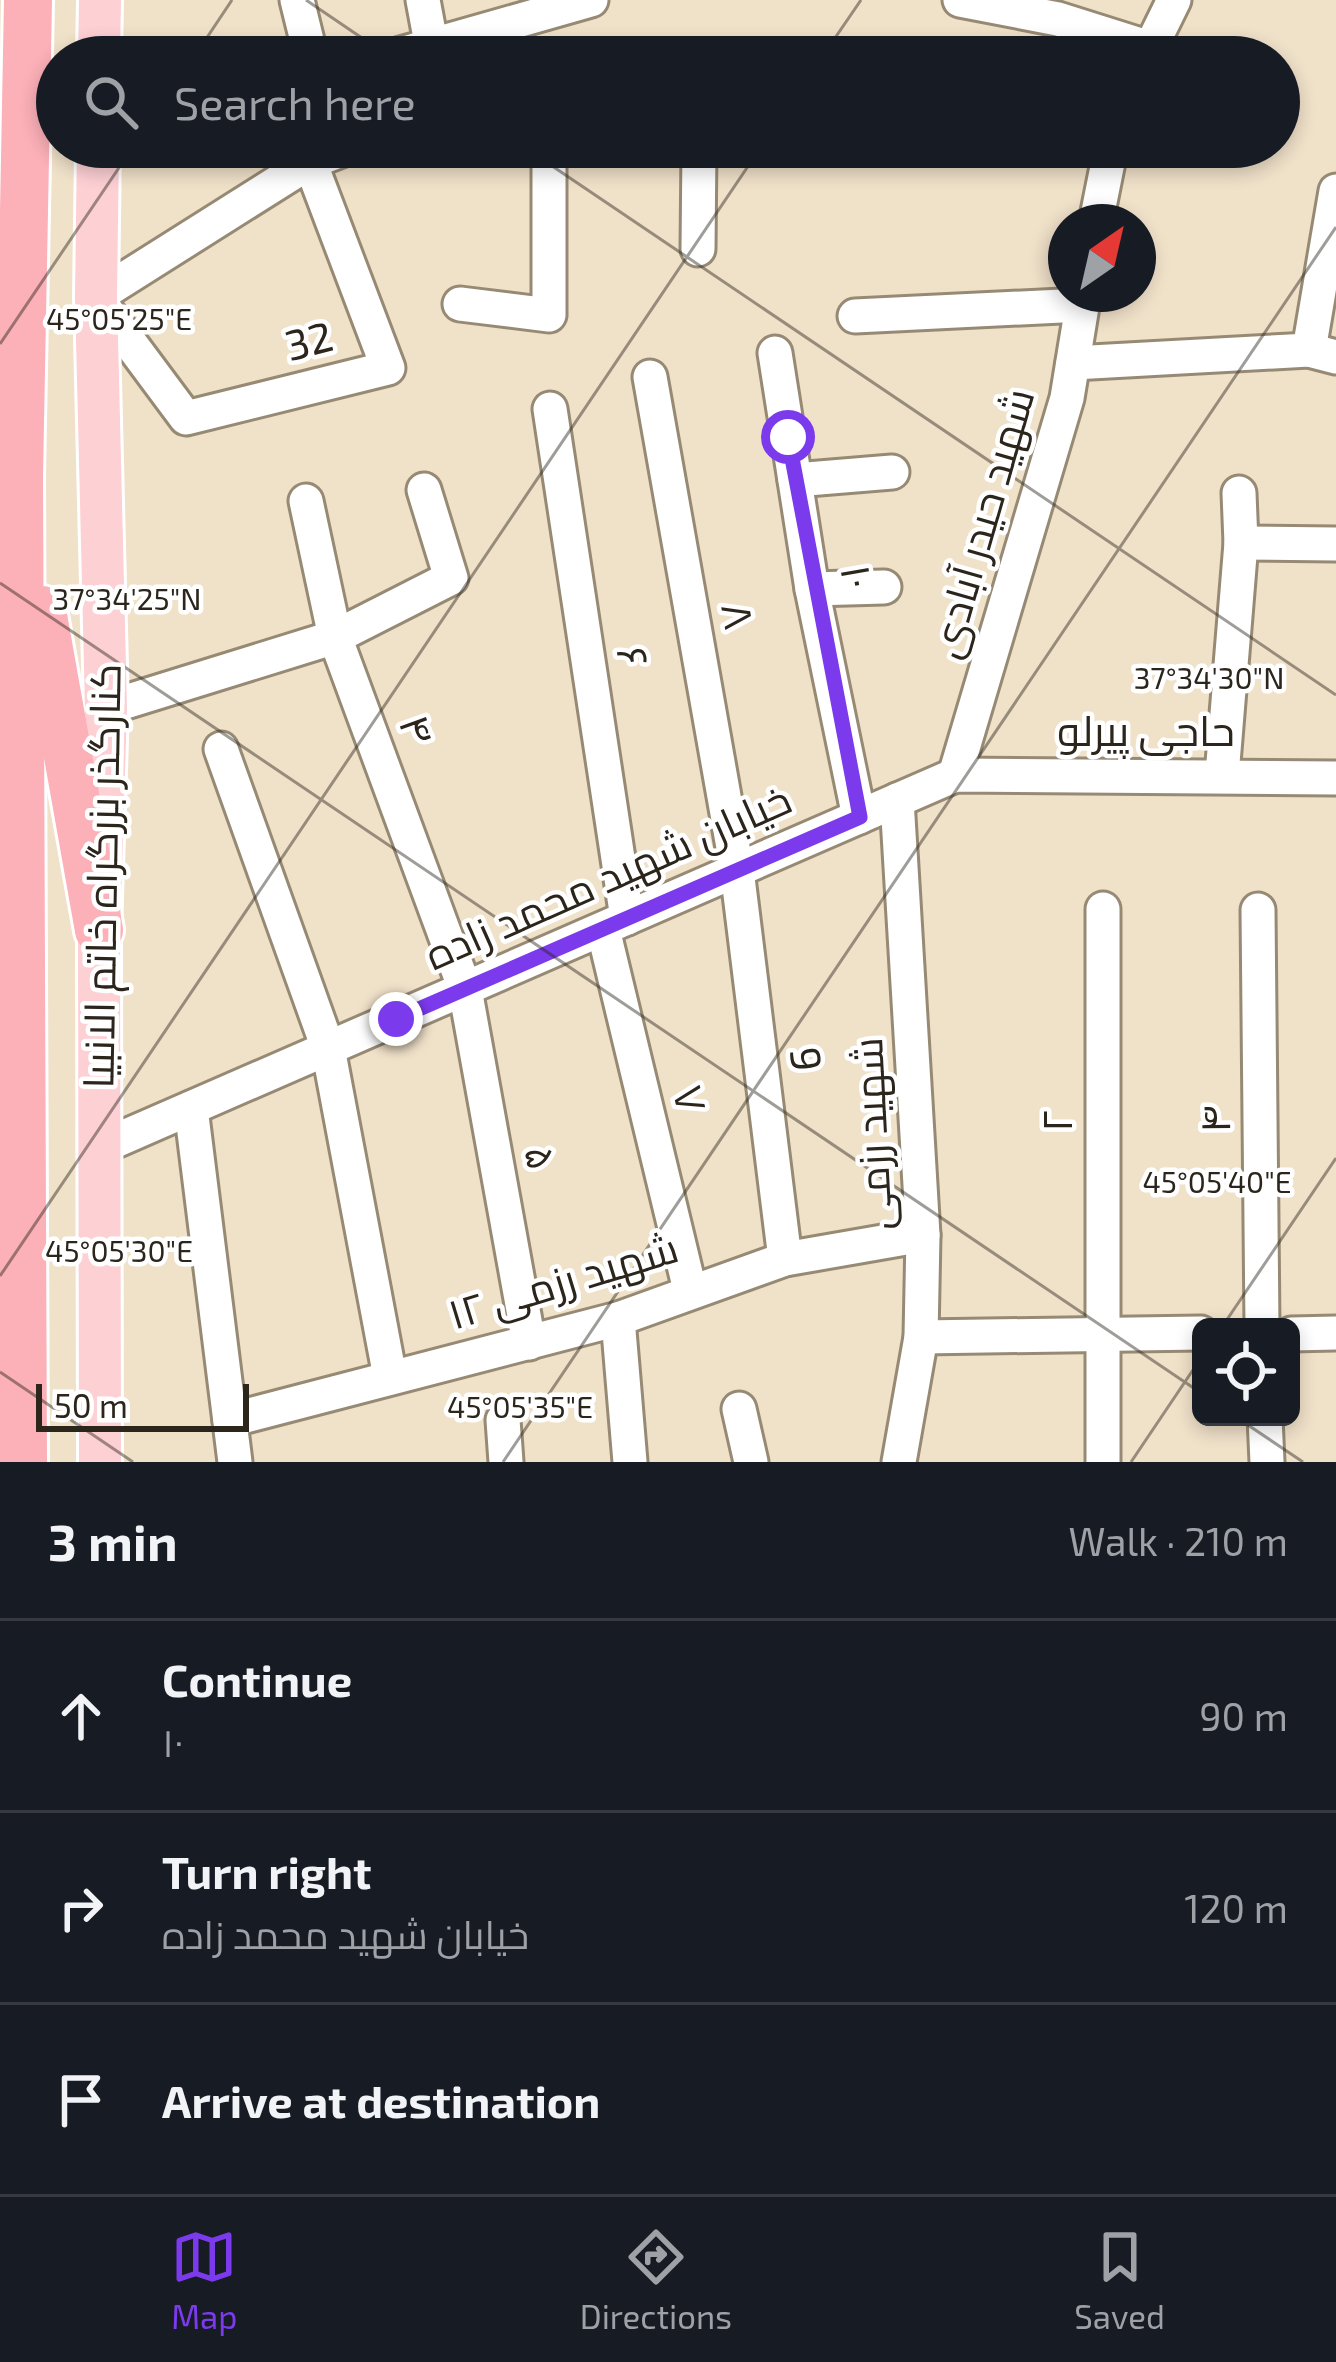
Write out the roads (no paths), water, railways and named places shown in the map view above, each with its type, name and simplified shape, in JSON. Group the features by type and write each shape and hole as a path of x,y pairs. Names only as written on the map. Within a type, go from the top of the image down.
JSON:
{"highway":[{"path":"23,1462 19,476 28,0"},
{"path":"19,476 99,930"}],"main road":[{"path":"99,36 100,0"},
{"name":"کنارگذر بزرگراه خاتم الانبیا","path":"98,168 96,296 106,708 99,930 100,1462"}],"street":[{"path":"297,0 305,36"},
{"path":"423,0 430,36"},
{"path":"457,36 591,0"},
{"path":"960,0 1058,20 1103,36"},
{"path":"1156,36 1174,0"},
{"path":"96,296 300,168"},
{"name":"32","path":"96,296 186,418 388,368 312,168"},
{"path":"460,304 549,315 549,168"},
{"path":"698,249 699,168"},
{"path":"1100,204 1107,168"},
{"path":"1073,363 1322,353 1336,191"},
{"path":"855,316 1048,302"},
{"name":"شهید حیدر آبادی","path":"955,775 1067,398 1081,312"},
{"name":"۱۰","path":"775,352 812,589 860,817"},
{"name":"۸","path":"650,377 737,870"},
{"name":"۶","path":"550,409 615,924"},
{"path":"795,480 892,472"},
{"path":"106,708 335,637 451,578 424,490"},
{"path":"1222,776 1241,543 1240,493"},
{"name":"۴","path":"307,501 335,637 464,989"},
{"path":"1241,543 1336,544"},
{"path":"812,589 884,586"},
{"path":"221,749 328,1048 390,1377"},
{"name":"حاجی پیرلو","path":"955,775 1336,778"},
{"name":"خیابان شهید محمد زاده","path":"99,1148 955,775"},
{"name":"شهید رزمی","path":"897,800 923,1235 921,1336 899,1462"},
{"name":"9","path":"737,870 785,1259"},
{"name":"۲","path":"1103,910 1103,1462"},
{"name":"۴","path":"1258,910 1262,1318"},
{"name":"۷","path":"615,924 690,1290"},
{"name":"۵","path":"464,989 529,1342"},
{"path":"190,1108 236,1462"},
{"name":"شهید رزمی ۱۲","path":"230,1420 618,1319 785,1259 923,1235"},
{"path":"618,1319 630,1462"},
{"path":"921,1336 1192,1334"},
{"path":"1300,1334 1336,1334"},
{"path":"740,1409 751,1462"},
{"path":"503,1420 506,1462"},
{"path":"1265,1426 1267,1462"}]}
